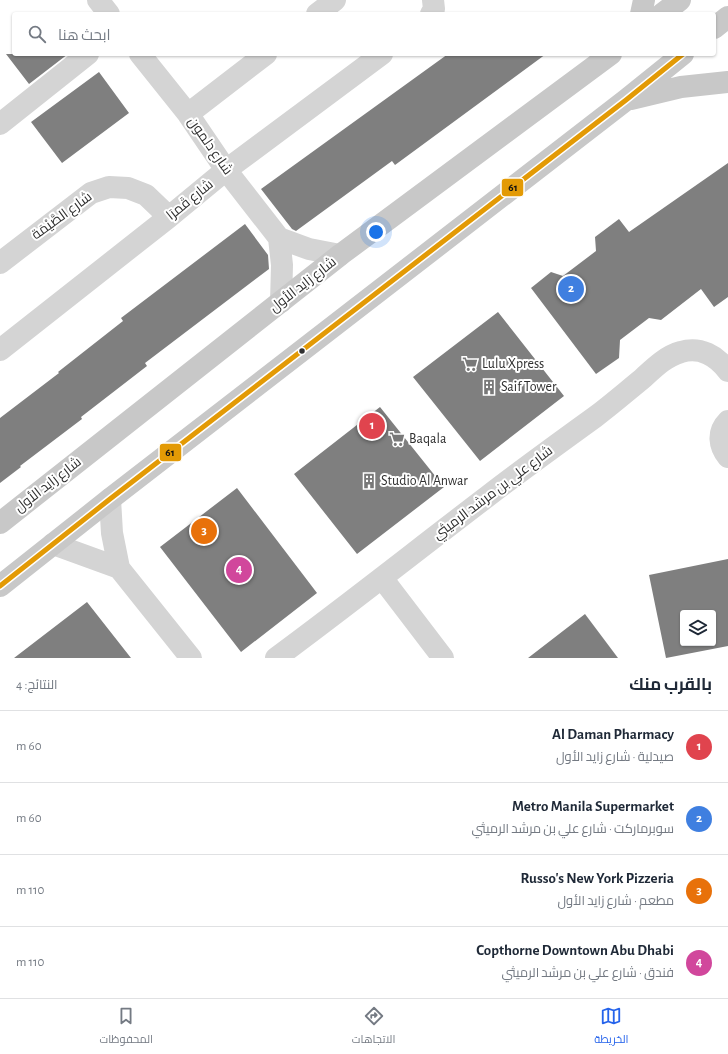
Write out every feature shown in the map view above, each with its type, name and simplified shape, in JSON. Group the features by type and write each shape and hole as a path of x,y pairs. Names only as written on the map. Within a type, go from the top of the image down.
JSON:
{"main road":[{"path":"641,12 644,0"},
{"path":"665,12 680,0"},
{"path":"716,27 728,18"},
{"name":"شارع زايد الأول","path":"0,523 340,256 608,56"},
{"path":"0,586 110,499 626,100 681,56"},
{"path":"626,100 681,87 728,82"}],"street":[{"path":"98,0 107,12"},
{"path":"320,12 335,0"},
{"path":"433,0 433,12"},
{"path":"0,124 85,56"},
{"name":"شارع دلمون","path":"142,56 188,114 226,170 279,238"},
{"path":"188,114 263,56"},
{"name":"شارع قَمرَا","path":"0,350 169,217 226,170 379,56"},
{"name":"شارع الصَّيْمَة","path":"0,263 91,193 109,187 128,188 146,195 169,217"},
{"path":"281,302 282,265 279,238 309,249 340,256"},
{"name":"شارع علي بن مرشد الرميثي","path":"276,658 606,408 665,359 688,350 724,358"},
{"path":"728,421 722,430 720,437 723,451 728,457"},
{"path":"110,499 112,533 119,568 191,658"},
{"path":"53,544 119,568"},
{"path":"382,578 443,658"}],"building":[{"path":"6,54 12,54 12,56 65,56 29,84"},
{"path":"445,56 543,56 395,165 392,161 296,231 292,229 261,189"},
{"path":"99,72 129,113 62,163 31,122"},
{"path":"728,163 728,297 714,307 701,289 661,320 649,318 620,340 619,358 596,374 531,288 551,272 563,276 596,251 595,237 619,219 629,232"},
{"path":"245,224 268,255 269,269 145,363 147,366 0,483 0,418 59,373 58,372 123,321 121,318"},
{"name":"Saif Tower","path":"498,312 564,396 480,461 413,377"},
{"name":"Studio Al Anwar","path":"380,407 444,487 357,554 294,474"},
{"path":"237,488 317,593 241,652 160,547"},
{"path":"728,559 728,646 666,658 649,575"},
{"path":"87,602 131,658 14,658"},
{"path":"585,614 618,658 528,658"}],"transit line":[{"name":"61","path":"0,586 110,499 626,100 681,56"}],"place":[{"name":"Metro Manila Supermarket","path":"571,289"},
{"name":"Lulu Xpress","path":"470,364"},
{"name":"Saif Tower","path":"489,387"},
{"name":"Al Daman Pharmacy","path":"372,426"},
{"name":"Baqala","path":"397,439"},
{"name":"Studio Al Anwar","path":"369,481"},
{"name":"Russo's New York Pizzeria","path":"204,531"},
{"name":"Copthorne Downtown Abu Dhabi","path":"239,570"}]}
